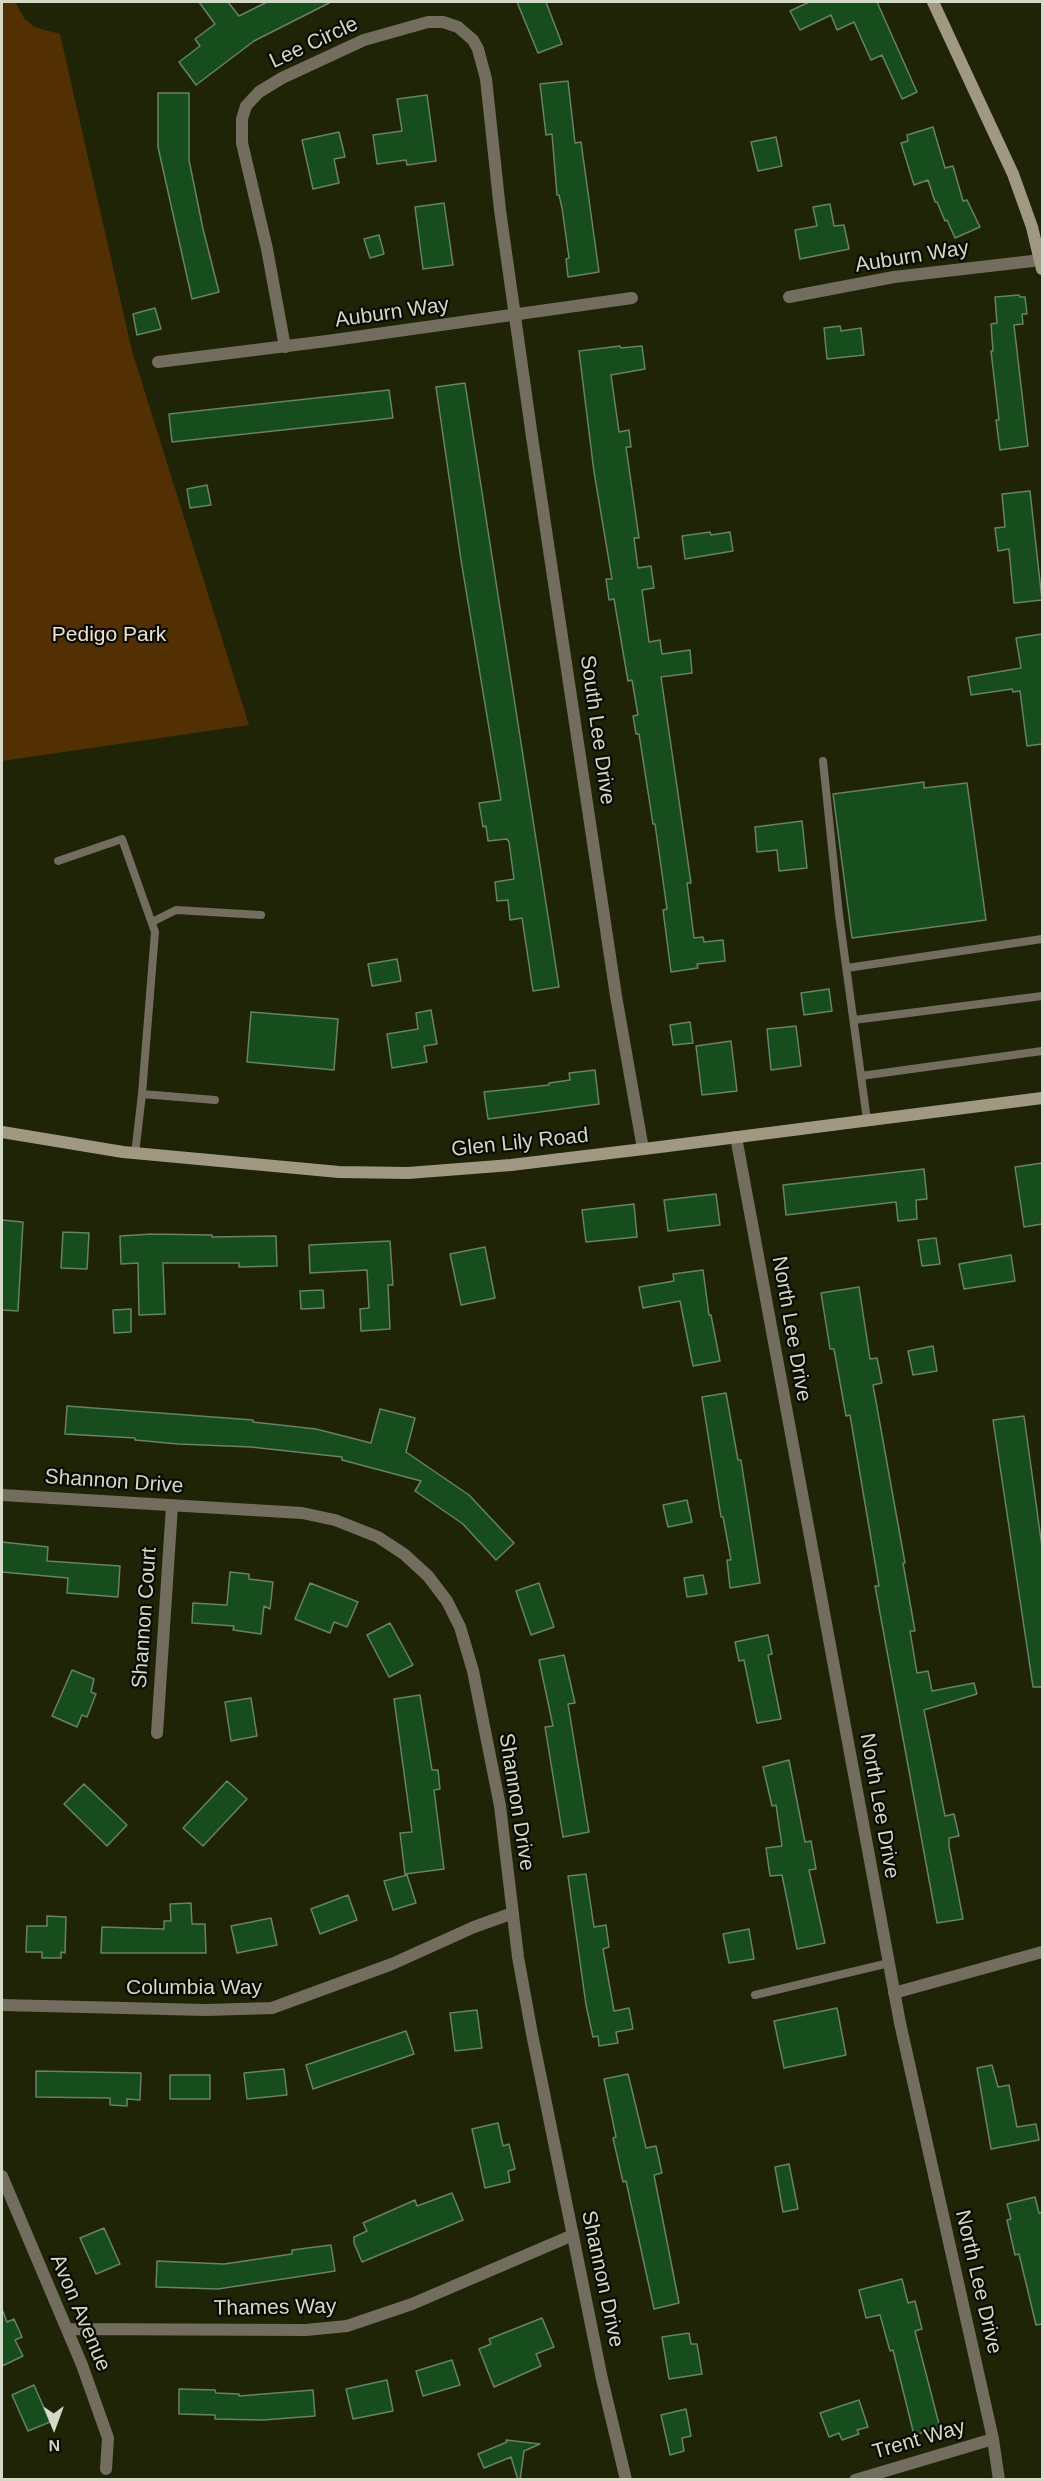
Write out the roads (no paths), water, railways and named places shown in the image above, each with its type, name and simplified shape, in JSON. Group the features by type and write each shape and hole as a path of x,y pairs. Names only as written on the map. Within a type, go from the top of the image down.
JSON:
{"street":[{"path":"933,2 1013,174 1042,265"},
{"name":"Lee Circle","path":"285,347 267,249 242,143 242,119 246,106 282,78 331,54 384,33 428,22 451,24 464,31 473,40 482,58 491,104 500,210 516,315"},
{"name":"Auburn Way","path":"789,297 894,277 1042,265"},
{"name":"Auburn Way","path":"158,362 285,347 632,298"},
{"name":"South Lee Drive","path":"516,315 532,437 616,996 643,1149"},
{"name":"Glen Lily Road","path":"2,1132 135,1154 339,1172 408,1173 511,1165 1042,1098"},
{"name":"North Lee Drive","path":"736,1137 894,1993 993,2439 999,2480"},
{"name":"Shannon Drive","path":"2,1495 302,1513 335,1520 384,1541 404,1554 428,1576 455,1614 473,1671 500,1806 513,1913 532,2034 602,2379 626,2480"},
{"name":"Shannon Court","path":"157,1732 172,1506"},
{"name":"Columbia Way","path":"2,2005 206,2010 272,2008 392,1964 474,1927 513,1913"},
{"path":"894,1993 1042,1952"},
{"name":"Avon Avenue","path":"2,2176 67,2329 108,2438 106,2469"},
{"name":"Thames Way","path":"67,2329 306,2330 348,2326 412,2304 573,2235"},
{"name":"Trent Way","path":"855,2480 993,2439"}],"lane":[{"path":"823,761 834,872 867,1120"},
{"path":"58,861 122,839 155,932 135,1154"},
{"path":"152,922 176,910 261,915"},
{"path":"847,968 1042,939"},
{"path":"855,1020 1042,996"},
{"path":"861,1076 1042,1051"},
{"path":"142,1094 215,1100"},
{"path":"755,1995 889,1963"}],"park label":[{"name":"Pedigo Park","path":"109,635"}]}
